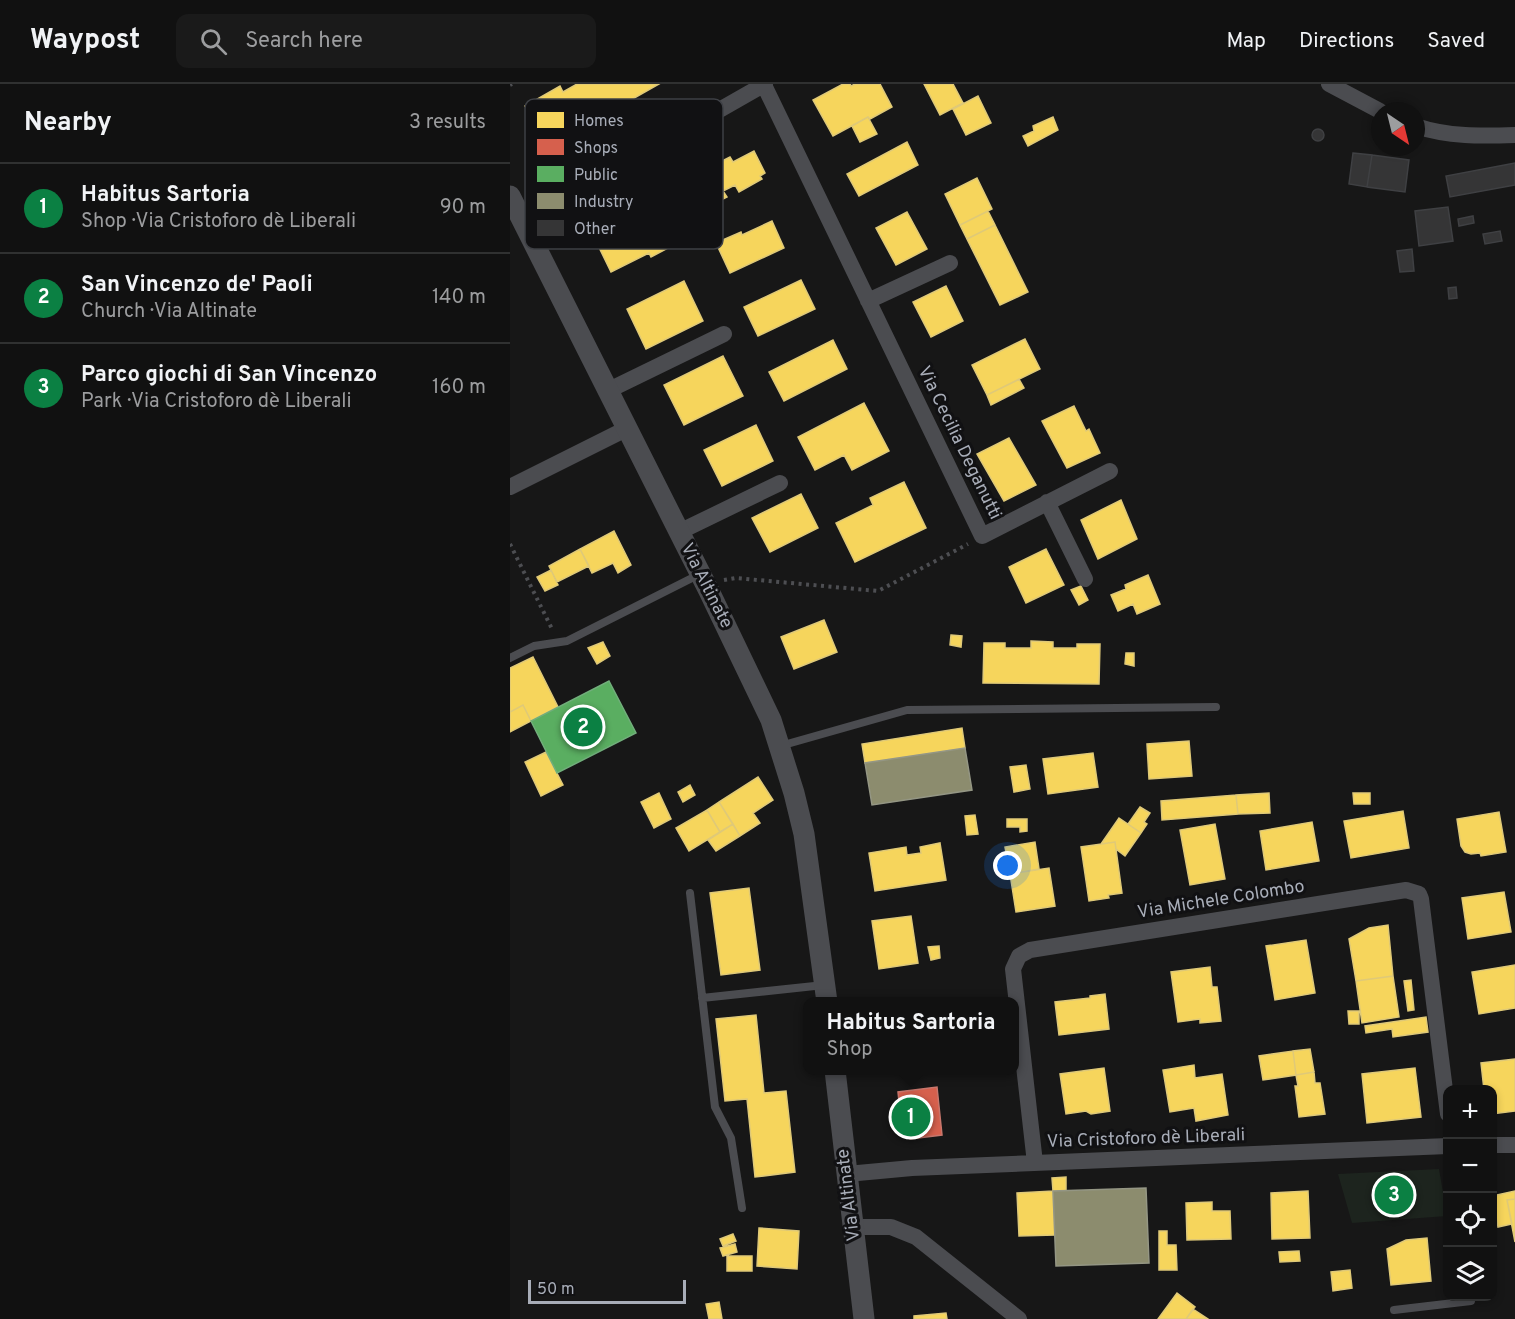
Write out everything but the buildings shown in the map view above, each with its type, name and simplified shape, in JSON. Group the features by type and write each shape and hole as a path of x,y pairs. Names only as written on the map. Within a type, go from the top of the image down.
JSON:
{"street":[{"path":"1329,84 1371,106"},
{"path":"723,109 765,85"},
{"name":"Via Cecilia Deganutti","path":"765,85 982,536 1110,471"},
{"path":"1425,129 1441,133 1515,135"},
{"name":"Via Altinate","path":"510,196 525,226"},
{"name":"Via Altinate","path":"536,249 771,720 804,834 826,993"},
{"path":"868,302 950,263"},
{"path":"607,391 724,334"},
{"path":"510,487 626,429"},
{"path":"679,532 780,483"},
{"path":"1047,502 1085,579"},
{"name":"Via Michele Colombo","path":"1016,997 1013,969 1018,957 1030,951 1406,890 1419,894 1421,899 1444,1085"},
{"name":"Via Michele Colombo","path":"1019,1022 1035,1163"},
{"name":"Via Altinate","path":"835,1075 864,1319"},
{"path":"1497,1145 1515,1145"},
{"name":"Via Cristoforo dè Liberali","path":"847,1174 912,1168 1443,1146"},
{"path":"853,1227 891,1227 916,1237 1019,1319"}],"lane":[{"path":"510,658 534,646 567,641 700,574"},
{"path":"780,746 907,710 1216,707"},
{"path":"690,893 715,1107 730,1138 742,1208"},
{"path":"702,998 826,993"},
{"path":"1394,1310 1471,1301"}],"path":[{"path":"723,580 736,578 878,591 954,553 982,536"},
{"path":"510,544 559,643"}],"shaded area":[{"path":"1439,1169 1443,1192 1443,1216 1352,1223 1338,1174"}],"place":[{"name":"San Vincenzo de' Paoli","path":"583,727"},
{"name":"Habitus Sartoria","path":"911,1117"},
{"name":"Parco giochi di San Vincenzo","path":"1394,1195"}]}
